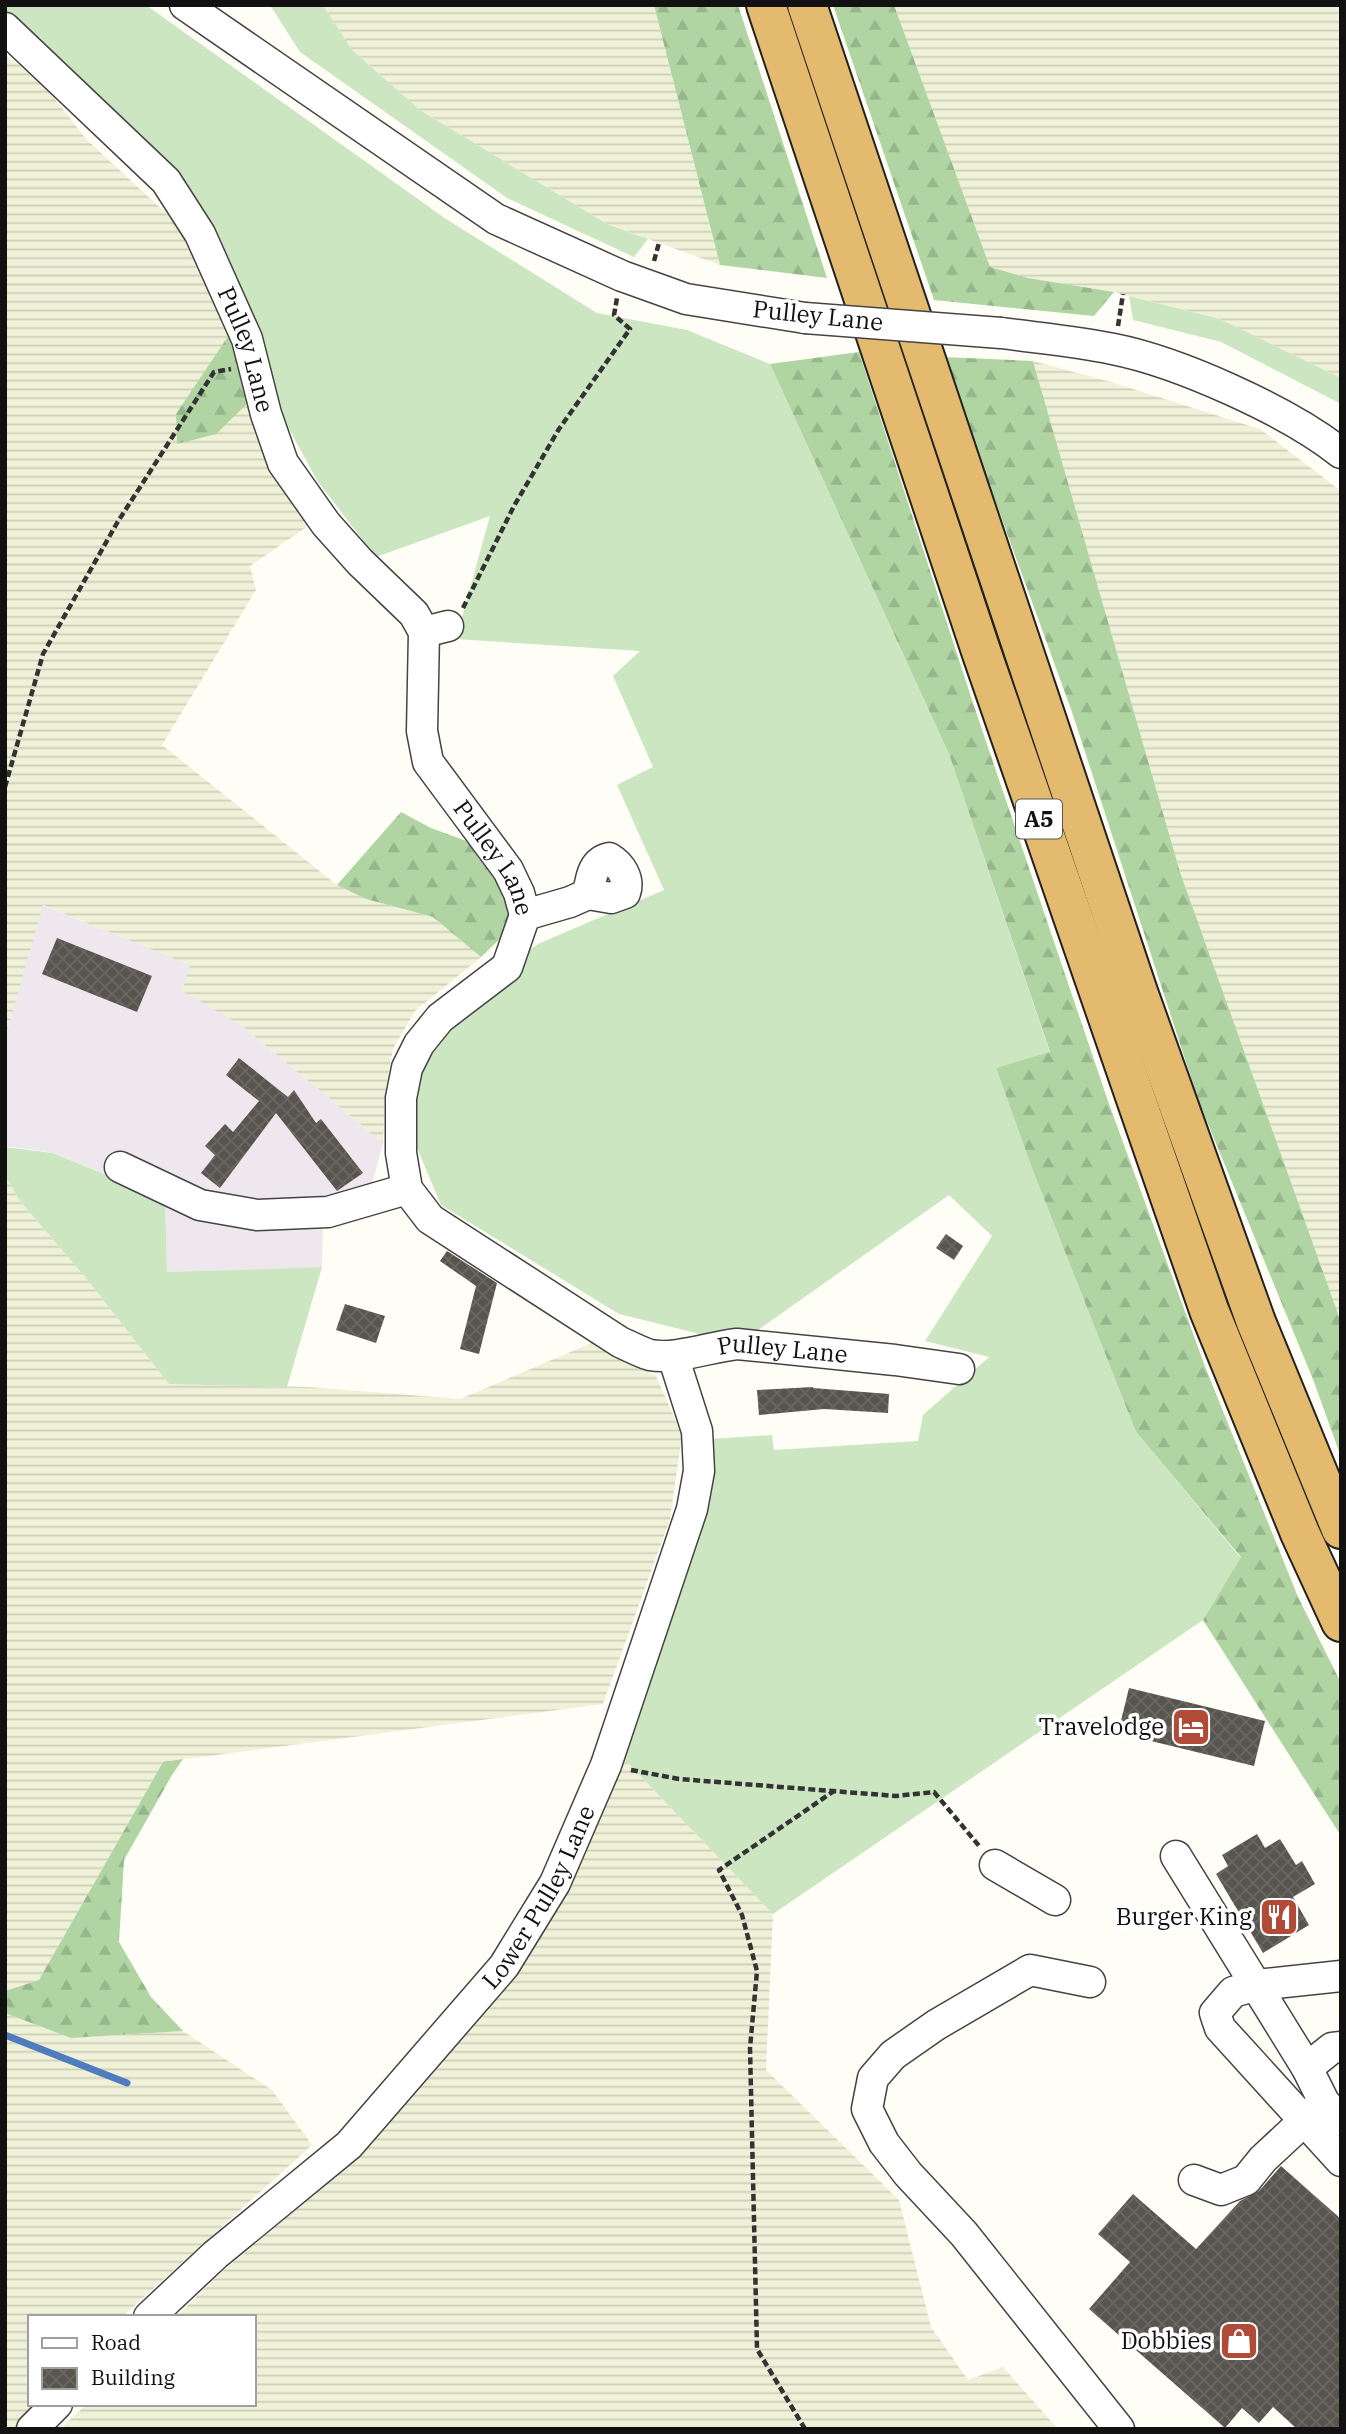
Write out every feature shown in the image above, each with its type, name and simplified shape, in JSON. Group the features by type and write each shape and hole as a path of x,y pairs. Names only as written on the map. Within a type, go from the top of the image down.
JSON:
{"highway":[{"name":"A5","path":"766,5 981,651 1209,1310 1300,1534 1341,1622"},
{"name":"A5","path":"807,5 1138,992 1256,1322 1341,1529"}],"street":[{"name":"Pulley Lane","path":"185,5 496,219 622,276 686,299 805,318 1001,333 1115,349 1181,369 1252,400 1322,438 1341,453"},
{"name":"Pulley Lane","path":"5,28 166,181 200,234 247,339 266,414 283,463 326,524 360,562 414,614 436,629 422,731 428,762 508,870 519,893 525,915 507,967 440,1018 419,1044 407,1068 401,1098 401,1153 407,1189 430,1219 620,1342 650,1354 673,1356 737,1344 959,1369"},
{"path":"525,915 588,894"},
{"path":"120,1167 200,1205 257,1215 328,1212 407,1189"},
{"name":"Lower Pulley Lane","path":"151,2315 215,2255 349,2145 504,1966 555,1883 606,1765 692,1509 699,1471 697,1432 673,1356"},
{"path":"1177,1856 1307,2068 1328,2109 1341,2161"},
{"path":"995,1865 1055,1900"},
{"path":"1090,1982 1030,1970 936,2025 893,2055 873,2078 867,2109 884,2143 908,2174 964,2234 1119,2429"},
{"path":"1328,2109 1220,2028 1215,2012 1233,1992 1257,1984 1341,1976"},
{"path":"1307,2068 1332,2048 1341,2047"},
{"path":"1194,2180 1221,2190 1246,2180 1264,2159 1328,2109"},
{"path":"32,2429 55,2406"}],"path":[{"path":"436,629 454,626 514,506 559,429 630,329 614,315 622,276"},
{"path":"5,787 43,654 117,523 214,372 256,366"},
{"path":"606,1765 679,1779 896,1796 934,1792 995,1865"},
{"path":"805,2429 757,2349 750,2048 757,1971 742,1915 719,1870 834,1791"}],"shaded area":[{"path":"42,905 191,965 183,991 241,1025 383,1143 372,1184 323,1217 322,1267 167,1272 165,1199 54,1153 5,1146 5,1039"}],"green space":[{"path":"5,5 146,5 446,219 597,313 687,330 770,364 949,754 1050,1053 996,1068 1033,1171 1136,1432 1241,1558 1203,1620 773,1914 622,1757 711,1439 772,1435 774,1450 918,1441 923,1415 989,1357 925,1341 992,1236 949,1195 758,1330 704,1335 619,1314 441,1205 414,1141 414,1096 424,1062 455,1021 529,950 664,890 617,785 653,767 613,676 640,651 456,639 490,516 376,557 318,482 288,427 228,256 203,208 131,131 5,14"},
{"path":"270,5 323,5 352,50 420,110 607,224 648,239 634,257 507,198 300,52"},
{"path":"323,5 654,5 720,265 607,224 420,110 352,50"},
{"path":"654,5 738,5 827,278 720,265"},
{"path":"833,5 894,5 990,267 1028,278 1114,292 1094,316 934,300"},
{"path":"894,5 1341,5 1341,378 1220,319 1114,292 1028,278 990,267"},
{"path":"5,56 37,76 86,139 180,226 229,335 177,414 254,397 278,470 308,526 250,566 256,590 162,745 337,885 366,899 433,917 481,957 415,1011 393,1049 385,1093 383,1143 241,1025 182,991 190,965 43,905 5,1039"},
{"path":"1129,296 1220,319 1341,378 1341,404 1221,342 1133,320"},
{"path":"229,335 244,366 254,397 216,434 177,444 176,414"},
{"path":"859,352 973,703 1109,1104 1206,1369 1298,1597 1341,1683 1341,1836 1203,1620 1241,1557 1136,1432 1033,1171 996,1068 1050,1052 949,754 770,364"},
{"path":"943,357 1033,361 1180,872 1341,1322 1341,1457 1314,1382 1199,1102 1072,712"},
{"path":"1033,361 1111,382 1260,429 1341,491 1341,1322 1180,872"},
{"path":"401,812 431,828 480,846 511,909 503,936 481,957 433,917 366,899 337,885"},
{"path":"5,1147 53,1153 165,1199 167,1272 322,1267 287,1387 169,1384 86,1278 20,1201 5,1176"},
{"path":"5,1176 20,1201 86,1278 169,1384 309,1387 460,1399 594,1342 656,1376 682,1435 670,1519 603,1704 163,1762 39,1980 5,1991"},
{"path":"622,1757 773,1914 766,2070 899,2200 931,2327 968,2380 1003,2367 1058,2429 60,2429 85,2406 256,2406 256,2315 178,2315 218,2275 357,2158 505,1989 571,1887"},
{"path":"183,1759 124,1860 119,1942 151,1997 183,2031 71,2038 5,2013 5,1991 39,1980 163,1762"},
{"path":"5,2013 71,2038 183,2031 272,2090 312,2145 124,2315 28,2315 28,2406 34,2406 14,2429 5,2429"}],"building":[{"path":"57,938 152,976 137,1012 42,974"},
{"path":"239,1058 288,1097 294,1090 316,1123 321,1119 363,1173 337,1191 276,1113 220,1188 201,1173 215,1155 205,1146 225,1124 233,1132 259,1101 226,1075"},
{"path":"946,1234 963,1246 954,1260 936,1248"},
{"path":"447,1251 497,1283 479,1354 460,1349 476,1286 440,1261"},
{"path":"345,1304 385,1316 376,1343 336,1330"},
{"path":"813,1387 889,1394 888,1413 824,1409 759,1415 757,1390"},
{"name":"Travelodge","path":"1129,1688 1265,1721 1254,1766 1118,1733"},
{"path":"1257,1834 1265,1848 1280,1839 1296,1865 1302,1861 1315,1884 1293,1897 1309,1925 1263,1953 1216,1874 1228,1866 1222,1855"},
{"path":"1281,2166 1341,2219 1341,2429 1297,2429 1273,2407 1259,2423 1242,2408 1225,2428 1089,2309 1130,2262 1098,2234 1133,2194 1196,2249 1240,2201 1259,2191"}],"waterway":[{"path":"5,2035 127,2083"}],"place":[{"name":"Travelodge","path":"1191,1727"},
{"name":"Burger King","path":"1279,1917"},
{"name":"Dobbies","path":"1239,2341"}]}
